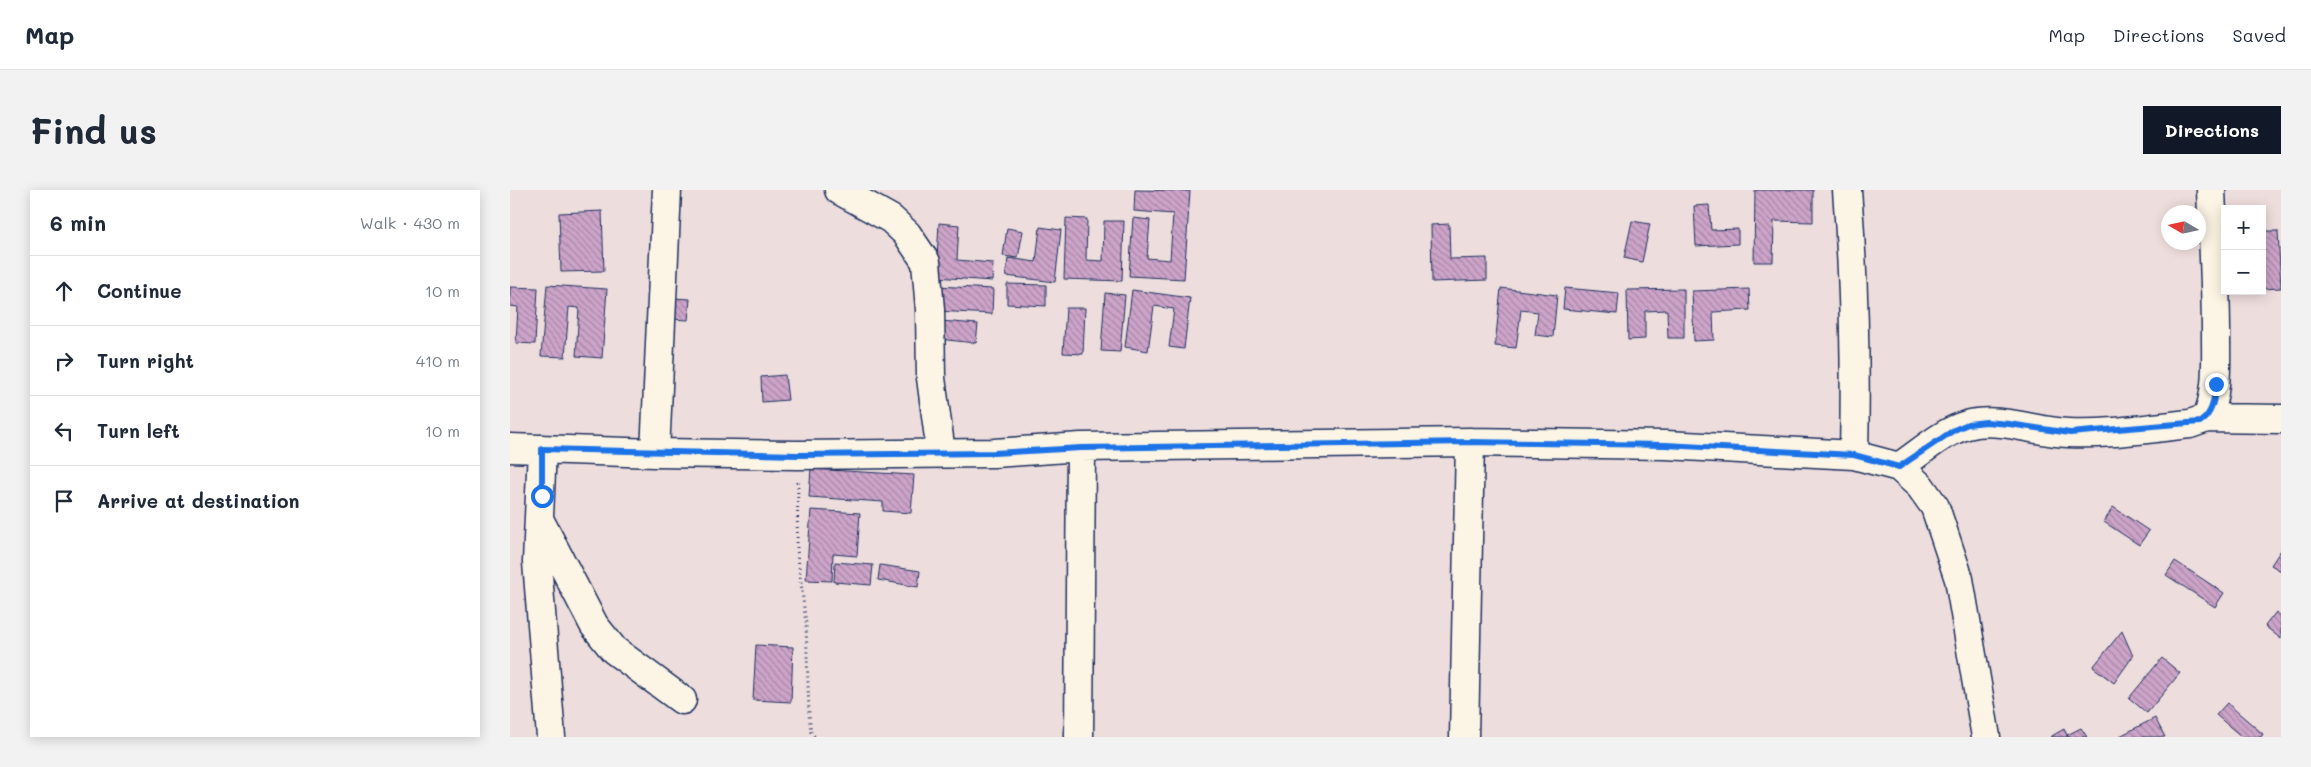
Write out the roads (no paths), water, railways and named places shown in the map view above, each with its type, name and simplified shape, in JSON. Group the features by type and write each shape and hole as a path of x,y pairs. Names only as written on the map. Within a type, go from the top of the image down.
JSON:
{"street":[{"path":"655,454 666,190"},
{"path":"839,190 891,219 907,234 926,262 930,310 932,378 941,453"},
{"path":"1847,190 1856,329 1854,455"},
{"path":"2207,418 2213,402 2216,384 2216,303 2211,190"},
{"path":"1899,467 1954,430 1968,424 1986,422 2009,424 2070,433 2190,424 2207,418 2281,419"},
{"path":"1464,737 1470,442"},
{"path":"510,448 655,454 798,455 994,453 1081,448 1470,442 1666,445 1854,455 1899,467 1920,486 1935,506 1956,570 1986,737"},
{"path":"1079,737 1081,448"},
{"path":"542,449 537,562 551,737"},
{"path":"540,522 594,625 614,650 682,700"}]}
